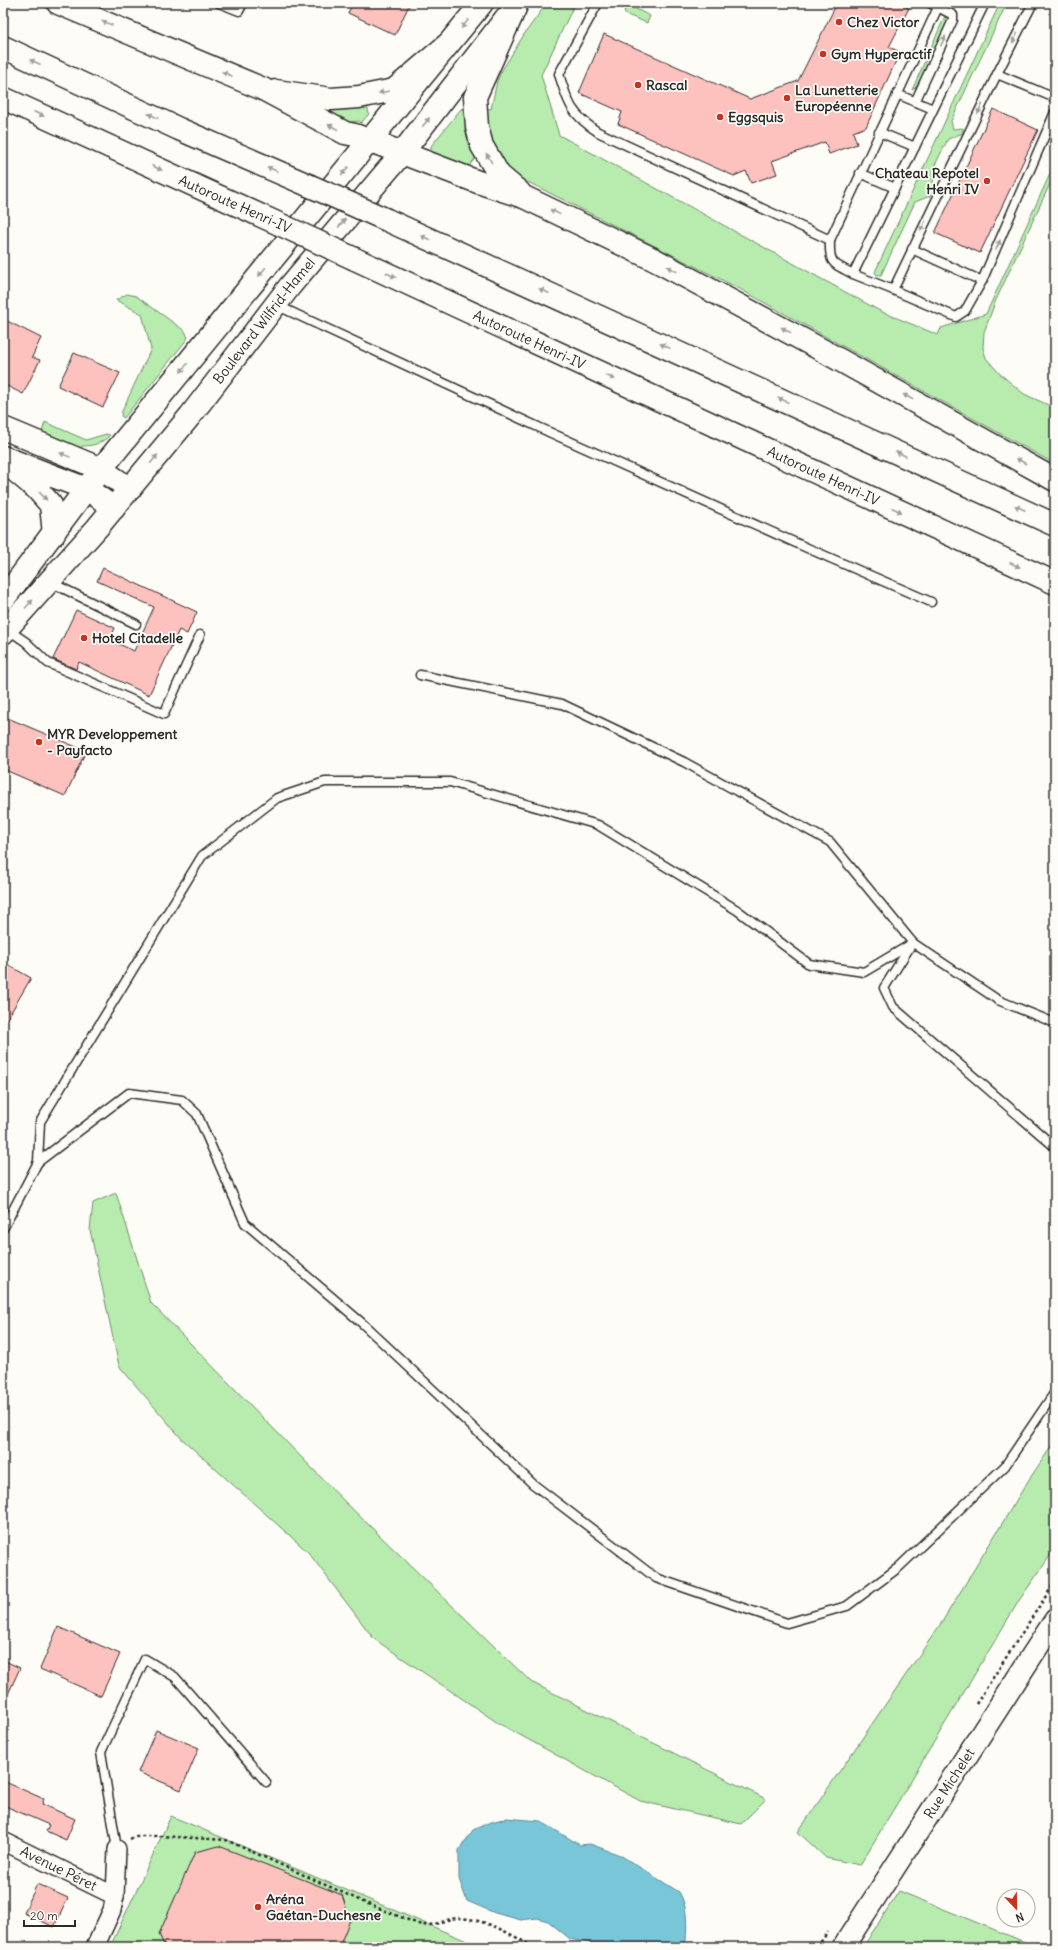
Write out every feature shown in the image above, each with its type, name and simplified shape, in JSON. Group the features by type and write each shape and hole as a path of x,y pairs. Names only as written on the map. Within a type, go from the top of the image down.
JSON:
{"main road":[{"path":"58,3 263,89 338,130 478,182 524,197 655,260 718,293 1055,480"},
{"path":"3,600 54,534 101,469 482,3"},
{"path":"517,4 476,97 477,127 482,146 499,175 524,197"},
{"name":"Boulevard Wilfrid-Hamel","path":"5,631 114,508 190,416 276,304 364,196 402,153 517,4"},
{"path":"263,89 331,99 359,97 394,90 448,44"},
{"path":"3,47 179,129 387,220 1055,525"},
{"name":"Autoroute Henri-IV","path":"3,98 355,258 1055,583"},
{"path":"3,428 101,469 130,489"},
{"path":"3,457 87,489 114,508"},
{"path":"3,461 37,489 51,505 54,534"}],"street":[{"name":"Rue Michelet","path":"843,1947 1055,1620"},
{"name":"Avenue Péret","path":"3,1841 115,1896"},
{"path":"95,1947 112,1910 123,1847"}],"lane":[{"path":"219,3 239,11 243,3"},
{"path":"598,3 559,74 568,103 583,122 598,132 830,240"},
{"path":"915,102 953,20 953,15 940,5 930,3"},
{"path":"853,274 985,3"},
{"path":"892,290 1033,3"},
{"path":"940,5 879,132 830,240 829,256 832,261 853,274 956,317 965,311 982,281 1055,112"},
{"path":"997,74 1055,98"},
{"path":"897,94 933,109"},
{"path":"879,132 915,147"},
{"path":"860,173 895,188"},
{"path":"912,249 982,281"},
{"path":"276,304 577,445 931,602"},
{"path":"49,581 136,624"},
{"path":"5,631 26,642 48,663 164,714 200,635"},
{"path":"420,675 562,704 684,762 830,842 913,943 998,1000 1055,1023"},
{"path":"3,1229 38,1162 40,1122 202,856 277,798 325,782 450,782 598,825 737,910 809,964 864,972 913,943"},
{"path":"913,943 884,988 893,1007 1055,1147"},
{"path":"38,1162 129,1093 182,1100 197,1114 245,1223 362,1323 533,1484 656,1578 787,1624 847,1606 898,1568 1005,1466 1055,1392"},
{"path":"123,1847 100,1752 145,1659 175,1677 266,1782"}],"path":[{"path":"123,1847 130,1838 136,1836 195,1837 226,1840 368,1904 421,1925 430,1926 456,1918 471,1919 503,1930 533,1947"}],"green space":[{"path":"547,3 575,3 541,75 559,135 880,311 938,335 941,328 986,314 1055,163 1055,173 996,300 984,332 983,348 986,358 999,373 1024,394 1055,408 1055,464 740,289 510,173 492,144 484,108 491,109 497,81 501,72 525,33"},
{"path":"1000,3 1007,3 951,121 953,129 963,128 963,133 948,139 932,171 935,194 915,202 881,275 877,275 875,272"},
{"path":"628,5 650,16 647,23 625,14 624,8"},
{"path":"945,16 947,22 918,86 912,90"},
{"path":"367,105 369,114 361,123 359,121 351,122 350,125 327,112 329,107"},
{"path":"469,108 477,156 469,166 431,152 431,146 461,109"},
{"path":"127,294 136,296 185,331 188,338 124,418 121,416 122,411 151,349 142,314 116,300"},
{"path":"45,422 86,440 106,434 110,435 98,444 82,446 80,450 41,435"},
{"path":"116,1193 151,1303 344,1501 531,1682 766,1799 741,1824 640,1801 498,1723 374,1639 308,1552 182,1439 119,1366 90,1230 93,1203"},
{"path":"1055,1441 1055,1549 1020,1599 860,1865 826,1858 798,1832 942,1622 1028,1481"},
{"path":"171,1816 481,1947 110,1947"},
{"path":"899,1891 1037,1947 863,1947"}],"water":[{"path":"506,1818 540,1821 580,1845 590,1844 620,1855 679,1892 684,1904 687,1922 686,1941 680,1947 610,1947 570,1939 548,1921 537,1918 521,1920 495,1913 467,1901 459,1879 459,1850 473,1830 488,1823"}],"building":[{"path":"353,3 410,3 395,35 348,13"},
{"path":"837,3 898,3 909,8 889,47 900,52 866,127 853,132 857,144 829,154 825,142 772,161 777,174 751,183 746,171 734,176 618,124 622,112 579,93 604,34 750,99 798,81"},
{"name":"Chateau Repotel Henri IV","path":"993,109 1038,130 980,253 935,233"},
{"path":"3,319 41,338 32,357 40,360 23,394 3,384"},
{"path":"74,353 120,373 103,407 58,386"},
{"path":"103,568 197,612 187,634 179,630 149,695 79,662 76,669 53,659 76,610 115,628 110,640 134,651 154,607 97,581"},
{"path":"3,716 86,751 65,796 3,769"},
{"path":"3,962 31,978 3,1026"},
{"path":"58,1627 120,1654 101,1696 40,1669"},
{"path":"3,1660 20,1668 3,1705"},
{"path":"156,1730 199,1748 181,1790 138,1772"},
{"path":"3,1781 44,1799 42,1804 75,1819 66,1840 46,1831 49,1825 3,1805"},
{"name":"Aréna Gaétan-Duchesne","path":"219,1846 342,1895 350,1920 339,1947 165,1947 159,1934 195,1852"},
{"path":"37,1884 68,1898 54,1927 24,1913"}],"place":[{"name":"Chez Victor","path":"839,22"},
{"name":"Gym Hyperactif","path":"823,54"},
{"name":"Rascal","path":"638,85"},
{"name":"La Lunetterie Européenne","path":"787,98"},
{"name":"Eggsquis","path":"720,117"},
{"name":"Chateau Repotel Henri IV","path":"987,181"},
{"name":"Hotel Citadelle","path":"84,638"},
{"name":"MYR Developpement - Payfacto","path":"39,742"},
{"name":"Aréna Gaétan-Duchesne","path":"258,1907"}]}
